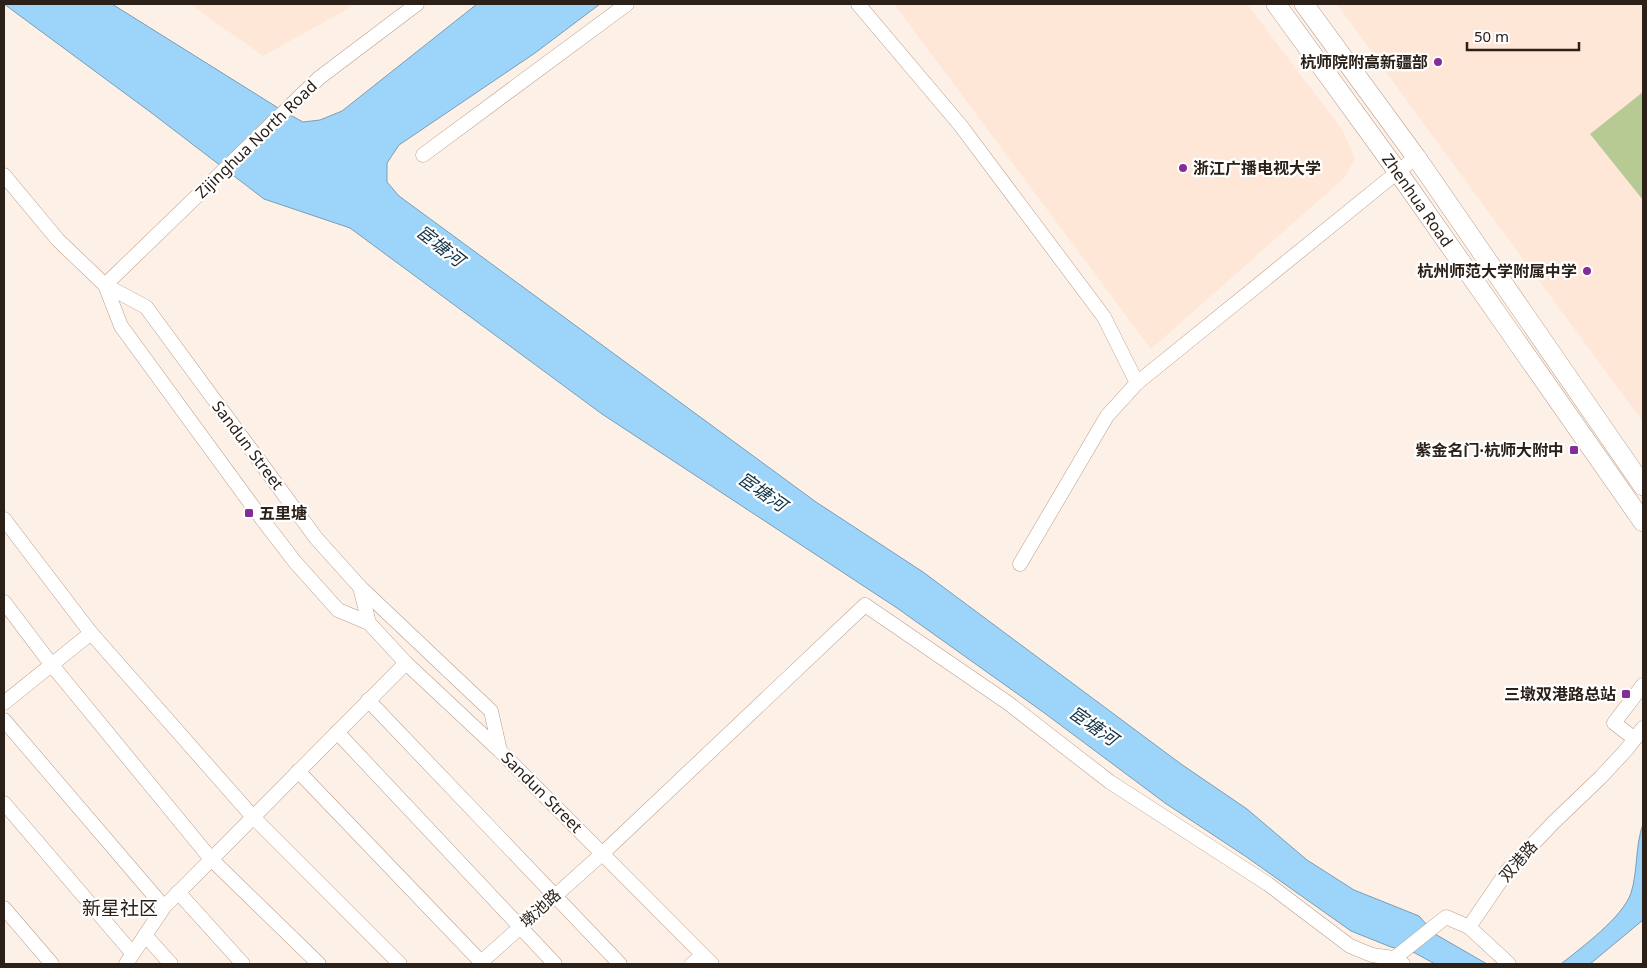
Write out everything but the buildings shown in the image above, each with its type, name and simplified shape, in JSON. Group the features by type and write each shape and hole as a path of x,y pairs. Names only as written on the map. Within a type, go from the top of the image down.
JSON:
{"main road":[{"name":"Zhenhua Road","path":"1276,4 1398,172 1643,522"},
{"name":"Zhenhua Road","path":"1304,4 1416,157 1643,486"}],"street":[{"name":"Zijinghua North Road","path":"105,285 319,78 417,4"},
{"path":"423,155 627,4"},
{"path":"858,4 962,126 1104,317 1137,383"},
{"path":"1020,564 1107,416 1137,383 1416,157"},
{"name":"Sandun Street","path":"4,175 58,240 105,285 146,307 316,538 360,587 369,623"},
{"name":"Sandun Street","path":"105,285 121,326 295,562 338,610 369,623 406,663 500,751 603,853 702,961"},
{"path":"4,519 91,633 253,817 400,964"},
{"path":"360,587 492,711 500,751"},
{"path":"4,602 51,664 211,859 319,964"},
{"name":"墩池路","path":"481,964 555,894 603,853 865,605 1008,703 1110,782 1268,884 1350,946 1394,961"},
{"path":"4,703 91,633"},
{"path":"4,803 130,959 164,907 406,663"},
{"path":"1634,739 1614,723 1643,685"},
{"path":"368,700 620,964"},
{"path":"4,720 164,907"},
{"name":"双港路","path":"1469,927 1508,870 1554,822 1602,777 1643,728"},
{"path":"337,732 519,928 555,964"},
{"path":"298,771 481,964"},
{"path":"178,892 243,964"},
{"path":"4,908 52,964"},
{"path":"1394,961 1446,917 1469,927 1509,964"},
{"path":"145,935 171,964"}],"shaded area":[{"path":"190,4 356,4 263,56"},
{"name":"浙江广播电视大学","path":"894,4 1247,4 1343,131 1355,159 1344,178 1151,349"},
{"name":"杭州师范大学附属中学","path":"1337,4 1643,4 1643,422 1420,119"}],"green space":[{"path":"1643,92 1643,200 1590,134"}],"water":[{"name":"宦塘河","path":"4,4 112,4 303,122 320,120 342,111 477,4 600,4 535,53 399,145 387,163 387,182 399,196 816,502 923,572 1181,764 1247,809 1307,860 1354,890 1419,916 1435,934 1487,964 1435,964 1415,953 1391,947 1351,931 1245,856 1165,803 1043,712 897,608 602,414 350,228 264,199"},
{"path":"1643,824 1643,920 1590,964 1561,964 1611,922 1627,902 1635,876 1640,832"}],"place":[{"name":"杭师院附高新疆部","path":"1438,62"},
{"name":"浙江广播电视大学","path":"1183,168"},
{"name":"杭州师范大学附属中学","path":"1587,271"},
{"name":"紫金名门·杭师大附中","path":"1574,450"},
{"name":"五里塘","path":"249,513"},
{"name":"三墩双港路总站","path":"1626,694"}],"district":[{"name":"新星社区","path":"120,908"}]}
